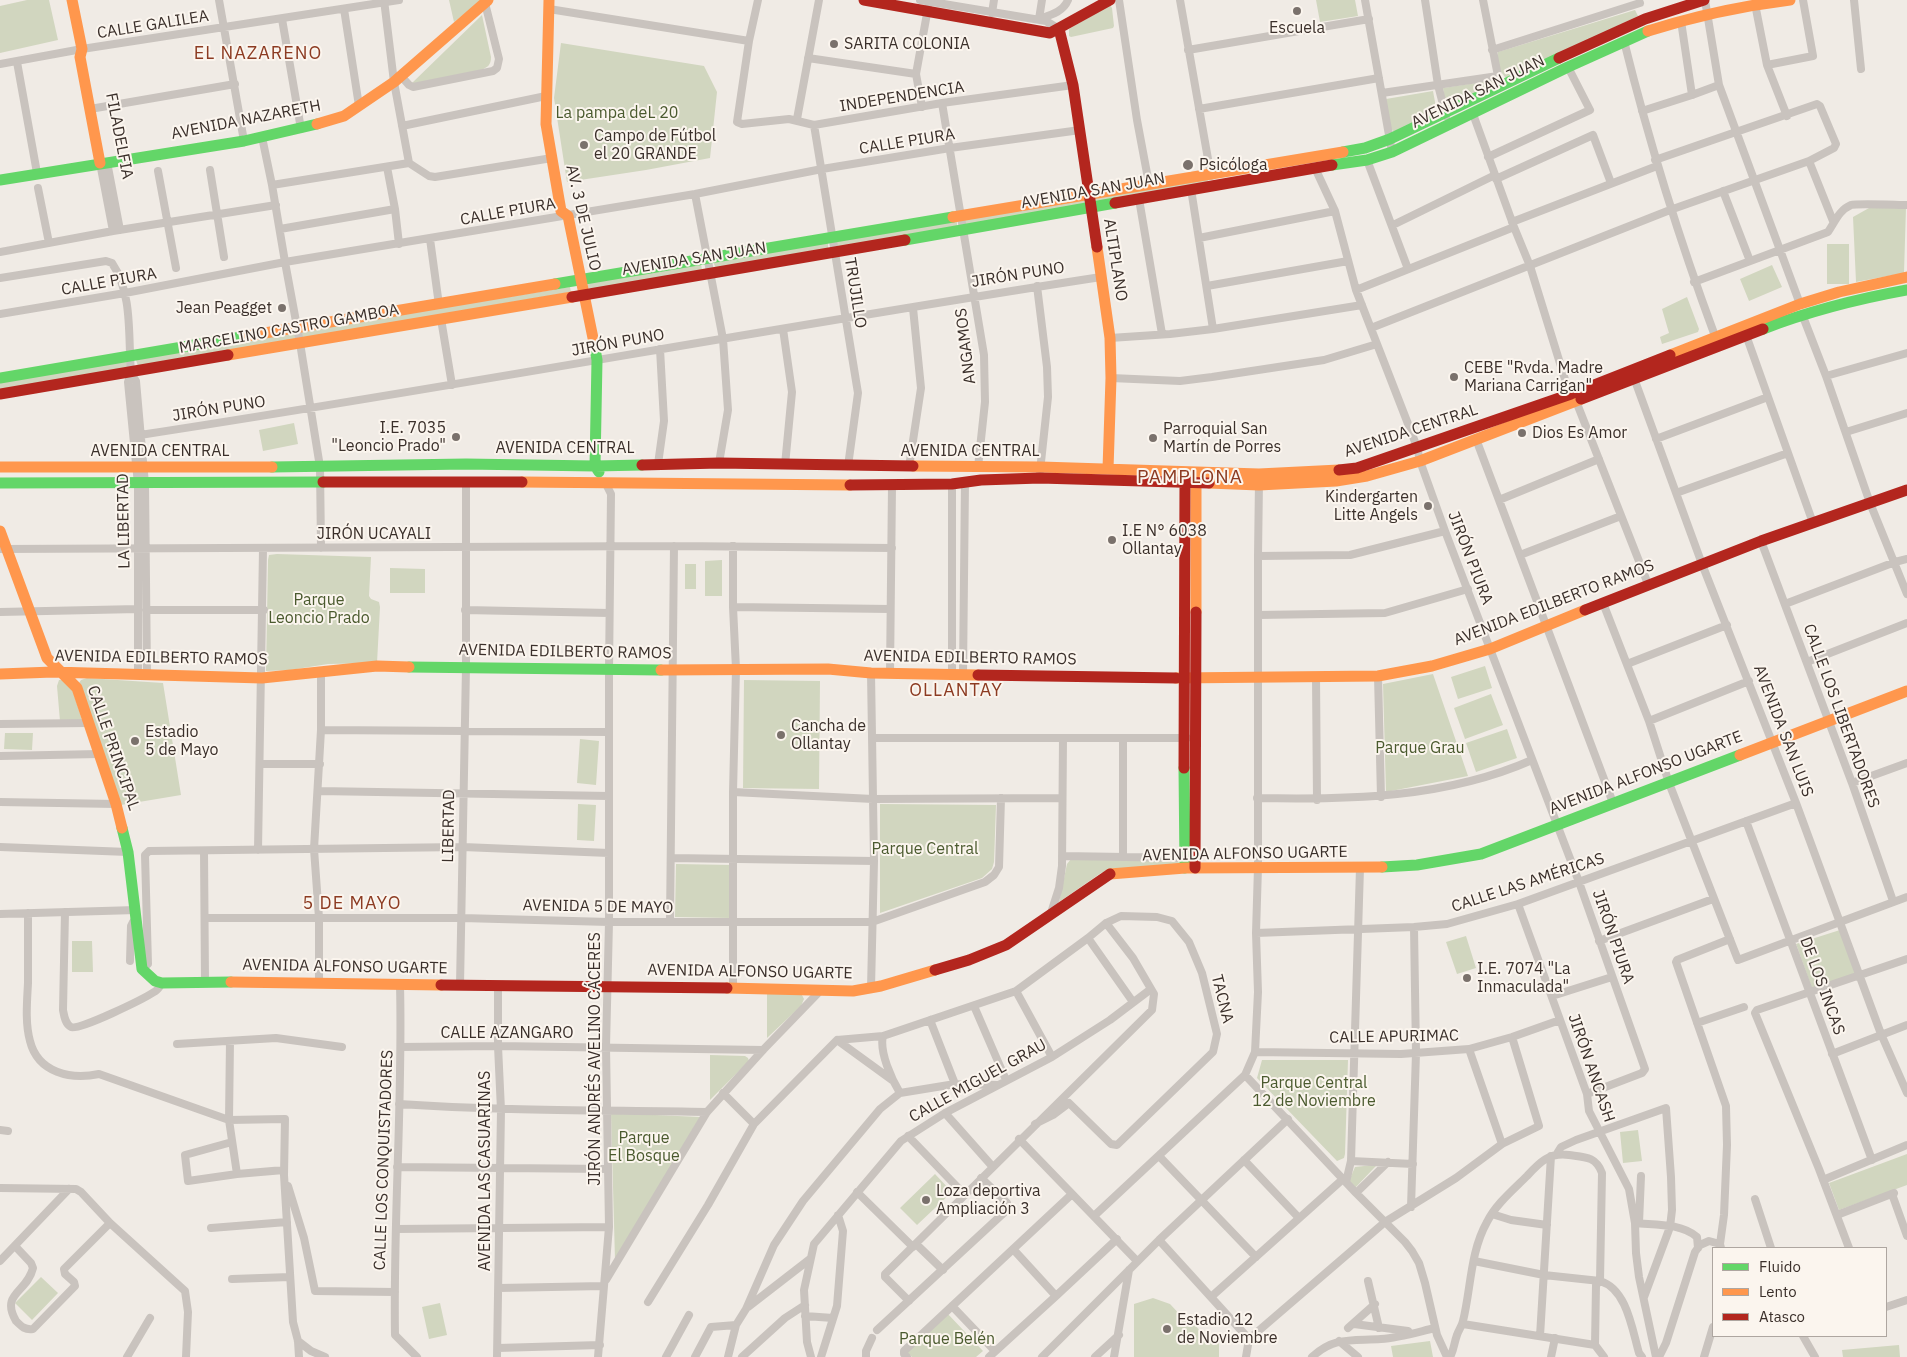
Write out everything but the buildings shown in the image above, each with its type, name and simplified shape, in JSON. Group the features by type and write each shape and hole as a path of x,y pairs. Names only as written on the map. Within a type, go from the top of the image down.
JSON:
{"main road":[{"name":"FILADELFIA","path":"72,0 82,50 80,57 104,162"},
{"path":"864,0 929,4 1045,32 1054,32 1110,0"},
{"name":"AVENIDA SAN JUAN","path":"581,281 706,258 1365,148 1390,139 1444,112 1499,81 1645,19 1704,0"},
{"name":"AVENIDA SAN JUAN","path":"584,294 1367,160 1392,152 1568,67 1649,31 1708,13 1755,4 1790,0"},
{"name":"AVENIDA NAZARETH","path":"0,180 244,141 301,129 344,116 397,79 487,1"},
{"name":"AV. 3 DE JULIO","path":"549,4 546,124 560,206 561,210 568,216 597,360 595,466"},
{"name":"ALTIPLANO","path":"1059,29 1073,85 1110,338 1111,378 1108,469"},
{"name":"AVENIDA CENTRAL","path":"0,467 320,467 466,464 595,466 720,463 978,467 1040,473 1191,482 1259,479 1357,468 1634,378 1746,335 1839,292 1907,277"},
{"name":"MARCELINO CASTRO GAMBOA","path":"0,378 581,281"},
{"name":"AVENIDA CENTRAL","path":"0,483 605,482 892,486 952,484 1040,473 1108,469 1336,482 1368,476 1420,461 1476,439 1715,336 1801,309 1907,290"},
{"name":"MARCELINO CASTRO GAMBOA","path":"0,394 584,294"},
{"path":"595,466 605,482"},
{"path":"1190,863 1191,482"},
{"name":"AVENIDA EDILBERTO RAMOS","path":"0,674 63,672 262,678 377,666 609,670 828,669 871,673 1189,678 1378,676 1432,666 1490,649 1648,584 1762,541 1907,490"},
{"name":"CALLE PRINCIPAL","path":"0,531 3,549 30,611 47,658 78,688 116,804 128,852 142,969"},
{"name":"AVENIDA ALFONSO UGARTE","path":"162,983 205,981 400,986 607,986 852,991 871,988 969,960 1006,945 1110,874 1190,863 1258,867 1360,868 1417,865 1481,854 1907,691"},
{"path":"142,969 155,981 162,983"}],"street":[{"path":"219,0 244,141"},
{"name":"CALLE GALILEA","path":"0,64 399,0"},
{"path":"549,4 749,41 758,0"},
{"path":"796,119 819,0"},
{"path":"920,0 929,4 1039,19 1059,29"},
{"path":"992,13 994,0"},
{"path":"1039,19 1042,0"},
{"path":"1039,19 1061,10 1065,7 1068,0"},
{"path":"1119,0 1137,120 1149,184"},
{"path":"1180,0 1213,186"},
{"path":"1365,0 1392,152"},
{"path":"1425,0 1438,85 1449,125"},
{"path":"1382,93 1438,85 1499,81 1483,0"},
{"path":"1704,0 1708,13 1719,84 1870,502 1907,594"},
{"path":"1767,65 1813,56 1804,0"},
{"path":"1854,0 1861,69"},
{"path":"384,1 409,163"},
{"path":"397,79 409,86 413,86 493,71 497,68 499,58 487,1"},
{"path":"1492,50 1639,1 1649,31"},
{"path":"922,107 916,74 929,4"},
{"path":"1755,4 1767,65 1787,116"},
{"path":"344,9 360,106"},
{"path":"282,19 301,129"},
{"path":"1188,50 1369,19"},
{"path":"1681,21 1692,96"},
{"name":"INDEPENDENCIA","path":"749,41 737,122 747,124 782,119 796,119 814,124 1073,85"},
{"path":"1624,41 1670,210 1694,282 1715,336"},
{"path":"808,58 916,74"},
{"path":"17,62 37,173"},
{"path":"1488,157 1590,110 1568,67"},
{"path":"1199,110 1379,78"},
{"path":"93,109 235,84"},
{"path":"1642,111 1692,96 1719,84"},
{"path":"402,126 546,96"},
{"name":"ANGAMOS","path":"942,104 984,355 985,402 978,467"},
{"path":"1356,290 1656,163 1817,104 1820,106 1836,144 1834,148 1809,161 1670,210 1371,328"},
{"path":"1472,114 1530,266 1574,397 1648,584"},
{"name":"TRUJILLO","path":"814,124 858,393 848,466"},
{"name":"CALLE PIURA","path":"0,314 126,293 285,262 695,194 822,169 950,148 1080,130"},
{"path":"1393,225 1496,177 1593,135 1611,183"},
{"path":"262,137 312,409 320,467 321,548"},
{"path":"272,185 409,163 429,176 435,177 552,158"},
{"path":"1367,160 1408,269"},
{"path":"1809,161 1833,221"},
{"name":"FILADELFIA","path":"104,162 116,230"},
{"path":"387,167 399,244"},
{"name":"JIRÓN PIURA","path":"1315,168 1335,211 1356,290 1418,447 1420,461 1579,882 1645,1069 1642,1073 1586,1094"},
{"path":"210,170 224,257"},
{"path":"158,171 176,268"},
{"path":"38,188 50,243"},
{"path":"1191,190 1213,329"},
{"path":"1724,191 1750,261"},
{"path":"695,194 723,339 728,410 720,463"},
{"path":"1139,199 1162,334"},
{"path":"1694,282 1828,232 1833,221 1852,204 1907,204"},
{"path":"0,252 116,230 276,205"},
{"path":"280,229 395,209"},
{"path":"1200,238 1335,211"},
{"path":"430,239 439,305"},
{"path":"0,278 106,261 112,263 126,293 131,372"},
{"path":"1207,286 1348,261"},
{"name":"JIRÓN PUNO","path":"140,435 312,409 913,308 973,296 1101,276"},
{"path":"1037,286 1047,367 1048,397 1040,473"},
{"path":"1110,338 1213,329 1362,304"},
{"path":"910,467 921,388 913,308"},
{"path":"441,319 452,385"},
{"path":"783,329 792,392 785,465"},
{"path":"1746,335 1813,523"},
{"path":"1111,378 1180,381 1212,377 1324,360 1377,344"},
{"path":"658,464 664,421 660,350"},
{"path":"1826,376 1907,353"},
{"name":"LA LIBERTAD","path":"131,372 136,382 140,435 142,675"},
{"name":"LA LIBERTAD","path":"131,372 128,382 140,467"},
{"name":"AVENIDA SAN LUIS","path":"1634,378 1702,564 1773,741 1881,1034 1907,1093"},
{"path":"1656,438 1768,397"},
{"path":"1846,432 1907,413"},
{"path":"1476,439 1613,803"},
{"path":"1676,493 1788,454"},
{"path":"1499,500 1599,459"},
{"path":"1094,1216 1246,1075 1255,1052 1258,992 1256,933 1258,867 1259,479"},
{"name":"JIRÓN ANDRÉS AVELINO CÁCERES","path":"598,1357 609,1227 606,1047 609,922 611,494 605,482"},
{"path":"957,674 965,482"},
{"name":"LIBERTAD","path":"460,985 466,667 466,483"},
{"path":"952,484 957,674"},
{"path":"890,673 892,486"},
{"path":"1520,555 1621,516"},
{"path":"1258,556 1350,554 1446,531"},
{"name":"CALLE LOS LIBERTADORES","path":"1762,541 1894,901"},
{"name":"JIRÓN UCAYALI","path":"3,549 610,546 892,548"},
{"path":"670,922 674,546"},
{"path":"732,546 736,669 733,792 733,989"},
{"path":"258,850 264,549"},
{"path":"1785,604 1907,559"},
{"path":"1258,616 1385,613 1468,589"},
{"path":"1603,603 1649,721 1669,783 1738,960 1907,897"},
{"path":"733,607 890,609"},
{"path":"0,612 142,609 264,610"},
{"path":"465,610 609,612"},
{"path":"1807,662 1907,623"},
{"path":"1627,664 1727,625"},
{"path":"319,984 319,918 314,848 319,791 321,672"},
{"path":"871,673 874,861 871,988"},
{"path":"1316,676 1317,800"},
{"path":"1378,676 1381,797"},
{"path":"1649,721 1749,682"},
{"path":"0,724 89,723"},
{"path":"321,730 609,732"},
{"path":"872,738 1189,738"},
{"path":"1051,913 1059,888 1062,856 1062,738"},
{"path":"1123,738 1123,856"},
{"path":"0,756 99,754"},
{"path":"1257,798 1317,800 1381,797 1469,782 1532,760"},
{"path":"260,764 320,764"},
{"path":"1852,783 1906,764"},
{"path":"319,791 609,796"},
{"path":"733,792 873,799 1062,798"},
{"name":"AVENIDA 5 DE MAYO","path":"205,918 462,918 609,922 872,922 984,882 994,875 999,867 1001,798"},
{"path":"0,802 116,804"},
{"name":"CALLE LAS AMÉRICAS","path":"1256,933 1414,928 1447,924 1518,904 1796,803"},
{"name":"DE LOS INCAS","path":"1746,821 1872,1160"},
{"path":"0,847 128,852"},
{"path":"142,969 148,964 145,855 149,852 462,847 609,853"},
{"path":"204,851 205,981"},
{"path":"1062,856 1123,856 1190,863"},
{"path":"671,858 874,861"},
{"path":"1211,1297 1299,1218 1344,1181 1351,1161 1356,1053 1360,868"},
{"path":"1599,941 1713,899"},
{"name":"JIRÓN ANCASH","path":"1518,904 1586,1094 1589,1111 1598,1132 1629,1189 1637,1223 1636,1253 1657,1357"},
{"path":"64,912 63,1010 67,1022 72,1027 78,1028 89,1024 139,1000 156,991 162,983"},
{"path":"0,914 64,912 136,916 131,926 130,961"},
{"path":"28,913 27,1022 30,1042 37,1056 46,1067 63,1074 83,1077 99,1074 229,1120 285,1119 284,1173 290,1277 293,1322 298,1341 299,1357"},
{"name":"TACNA","path":"1035,1124 1053,1115 1069,1103 1114,1145 1117,1144 1207,1058 1214,1049 1216,1034 1202,973 1189,942 1172,922 1158,917 1121,916 1106,922"},
{"path":"648,1302 708,1205 754,1124 837,1040 883,1036 1016,991 1088,938 1106,922 1133,958 1151,989 1155,1000 1152,1010 1019,1139 884,1275 909,1301"},
{"path":"1411,1207 1416,1053 1414,928"},
{"path":"1088,938 1134,1002"},
{"path":"1657,1357 1666,1342 1695,1252 1708,1241 1721,1246 1724,1215 1727,1112 1725,1101 1676,962 1730,939"},
{"path":"1849,1247 1824,1180 1755,1014 1757,1010 1907,959"},
{"path":"1552,996 1612,977"},
{"name":"AVENIDA LAS CASUARINAS","path":"498,985 500,1110 498,1353"},
{"name":"CALLE LOS CONQUISTADORES","path":"400,986 401,1048 397,1167 396,1335 417,1357"},
{"name":"CALLE MIGUEL GRAU","path":"811,1357 807,1342 804,1290 814,1244 857,1192 908,1136 1006,1080 1052,1057 1110,1020 1151,989"},
{"path":"499,1288 604,1284 707,1112 821,990"},
{"path":"1016,991 1052,1057"},
{"path":"974,1006 1006,1080"},
{"path":"1697,1023 1744,1007"},
{"path":"930,1020 955,1084"},
{"name":"CALLE APURIMAC","path":"1255,1052 1416,1053 1469,1049 1512,1037 1560,1020"},
{"path":"1832,1054 1907,1025"},
{"path":"883,1036 881,1044 892,1080 900,1093"},
{"path":"1246,1357 1249,1339 1385,1222 1411,1207 1502,1144 1538,1126 1512,1037"},
{"path":"177,1044 276,1038 342,1047"},
{"path":"837,1040 892,1080"},
{"path":"230,1041 229,1120 237,1174"},
{"name":"CALLE AZANGARO","path":"401,1048 498,1046 763,1050"},
{"path":"1469,1049 1502,1144"},
{"path":"1246,1075 1344,1181 1405,1242 1419,1263 1435,1328 1448,1357"},
{"path":"728,1357 736,1325 746,1309 774,1245 803,1201 880,1109 900,1093 955,1084 997,1085"},
{"path":"723,1093 754,1124"},
{"path":"399,1104 500,1110 608,1109 707,1112"},
{"path":"1448,1357 1462,1324 1474,1261 1486,1222 1492,1214 1540,1162 1553,1155 1561,1147 1666,1108 1671,1177 1670,1227 1644,1299"},
{"path":"946,1113 992,1166"},
{"path":"1042,1357 1137,1261 1288,1119"},
{"path":"908,1136 965,1195"},
{"path":"1019,1139 1137,1261"},
{"path":"232,1142 185,1155 188,1181 237,1174 284,1173"},
{"path":"1824,1180 1907,1145"},
{"path":"1540,1336 1553,1155"},
{"path":"1553,1155 1592,1159 1599,1164 1602,1173 1600,1281 1596,1285 1595,1344 1604,1357"},
{"path":"1159,1156 1256,1257"},
{"path":"1244,1160 1299,1218"},
{"path":"1351,1161 1413,1164"},
{"path":"1356,1193 1388,1162"},
{"path":"397,1167 608,1169"},
{"path":"284,1173 304,1238 315,1291 395,1292"},
{"path":"1641,1176 1637,1223 1691,1232 1697,1237 1698,1248"},
{"path":"877,1330 1008,1209 1007,1203 981,1178"},
{"path":"0,1188 76,1189 81,1192 110,1222 185,1291 188,1312 186,1357"},
{"path":"0,1261 69,1189"},
{"path":"857,1192 914,1246 943,1270"},
{"path":"905,1355 952,1306 1072,1194"},
{"path":"1837,1215 1893,1194 1907,1236"},
{"path":"1755,1199 1770,1247"},
{"path":"821,1357 837,1306 843,1230 838,1214"},
{"path":"1492,1214 1511,1220 1547,1225"},
{"path":"15,1246 33,1268 31,1275 8,1299 6,1308 7,1312 21,1326 30,1330 75,1286 74,1282 65,1274 64,1269 110,1222"},
{"path":"211,1228 287,1222"},
{"path":"396,1229 609,1227"},
{"path":"952,1306 992,1354 1117,1239"},
{"path":"1159,1240 1249,1339"},
{"path":"1014,1250 1056,1296"},
{"path":"746,1309 810,1260"},
{"path":"1474,1261 1544,1275 1600,1281 1609,1284 1622,1298 1639,1353 1642,1357"},
{"path":"1114,1357 1129,1270"},
{"path":"232,1279 290,1277"},
{"path":"1368,1281 1375,1304 1379,1328"},
{"path":"1887,1307 1907,1300"},
{"path":"1375,1304 1351,1326 1417,1332"},
{"path":"742,1357 787,1317 805,1305"},
{"path":"666,1357 689,1315"},
{"path":"805,1316 833,1318"},
{"path":"127,1357 150,1318"},
{"path":"1462,1324 1595,1344"},
{"path":"695,1357 711,1327 736,1325"},
{"path":"1312,1357 1320,1350 1339,1341 1383,1339 1435,1328"},
{"path":"1704,1357 1712,1330"},
{"path":"1094,1357 1119,1335"},
{"path":"1804,1337 1815,1357"},
{"path":"866,1357 866,1350 872,1338"},
{"path":"1551,1357 1554,1338"},
{"path":"298,1341 311,1351 325,1357"},
{"path":"1339,1341 1358,1357"},
{"path":"498,1353 600,1345"}],"green space":[{"path":"27,0 49,0 58,40 0,53 0,6"},
{"path":"449,0 482,0 454,22"},
{"path":"1316,0 1355,0 1358,16 1320,22"},
{"path":"1110,5 1112,8 1113,28 1069,36 1069,29"},
{"path":"1635,10 1638,16 1511,77 1505,77 1500,68 1497,59 1498,52"},
{"path":"482,15 491,57 486,68 411,84"},
{"name":"La pampa deL 20","path":"561,43 704,66 717,92 710,158 567,182 554,98"},
{"path":"1495,80 1496,83 1450,104 1445,102 1443,88"},
{"path":"1433,91 1437,113 1393,131 1390,127 1386,99"},
{"path":"1207,177 1208,181 1206,182 1096,202 1094,195"},
{"path":"1085,198 1085,204 967,225 965,223 965,217"},
{"path":"1906,207 1904,273 1856,282 1853,217 1869,208"},
{"path":"957,221 957,227 837,249 836,241"},
{"path":"828,243 828,249 716,268 713,262"},
{"path":"1827,244 1849,244 1849,284 1827,284"},
{"path":"701,264 702,270 593,289 588,288 587,282"},
{"path":"1772,265 1782,287 1749,301 1740,279"},
{"path":"570,287 571,292 302,338 302,330"},
{"path":"1687,297 1699,329 1698,332 1662,344 1660,337 1669,333 1662,309"},
{"path":"294,331 297,339 138,366 136,360"},
{"path":"128,361 129,368 0,391 0,381"},
{"path":"294,423 298,444 263,451 259,430"},
{"name":"Parque Leoncio Prado","path":"269,555 371,557 369,596 371,599 379,602 380,607 377,663 328,664 290,670 266,671 268,560"},
{"path":"722,560 722,596 705,596 705,561"},
{"path":"685,564 696,564 696,589 685,589"},
{"path":"390,568 425,569 425,593 390,593"},
{"path":"1485,666 1492,688 1458,699 1451,677"},
{"name":"Parque Grau","path":"1433,674 1468,776 1386,792 1383,684"},
{"name":"Estadio 5 de Mayo","path":"87,678 163,683 181,795 121,805 79,683"},
{"path":"59,680 70,682 82,720 60,721 57,686"},
{"name":"Cancha de Ollantay","path":"744,680 820,681 819,789 743,788"},
{"path":"1491,694 1503,725 1465,739 1454,708"},
{"path":"1507,729 1517,758 1476,772 1466,743"},
{"path":"5,733 33,733 32,750 4,749"},
{"path":"580,739 599,741 596,785 577,783"},
{"path":"578,804 596,805 594,841 577,840"},
{"name":"Parque Central","path":"880,804 996,805 994,862 992,869 982,878 880,913"},
{"path":"1071,859 1179,860 1179,865 1101,873 1059,902 1067,864"},
{"path":"676,864 732,865 731,918 675,917"},
{"path":"1840,930 1857,974 1813,991 1796,944"},
{"path":"1466,936 1476,968 1457,974 1446,942"},
{"path":"72,941 92,941 93,972 72,972"},
{"path":"801,993 804,999 801,1006 767,1038 767,994"},
{"path":"710,1055 745,1056 749,1061 710,1100"},
{"name":"Parque Central 12 de Noviembre","path":"1262,1060 1348,1060 1344,1158 1337,1161 1257,1078"},
{"name":"Parque El Bosque","path":"611,1113 700,1117 615,1260"},
{"path":"1638,1130 1642,1161 1623,1163 1620,1132"},
{"path":"1907,1154 1907,1185 1839,1210 1829,1183"},
{"path":"1376,1166 1355,1188 1349,1181 1355,1167"},
{"name":"Loza deportiva Ampliación 3","path":"935,1174 952,1192 917,1225 900,1208"},
{"path":"41,1277 58,1293 32,1320 15,1303"},
{"name":"Estadio 12 de Noviembre","path":"1153,1298 1170,1304 1186,1321 1189,1319 1206,1337 1219,1339 1219,1357 1134,1357 1134,1304"},
{"path":"440,1303 447,1335 429,1339 422,1307"},
{"name":"Parque Belén","path":"947,1313 983,1351 976,1357 912,1357 907,1352"},
{"path":"1430,1341 1433,1357 1393,1357 1391,1346"},
{"path":"1899,1345 1900,1357 1843,1357 1842,1350"}],"traffic: fast":[{"path":"1332,165 1367,160 1392,152 1568,67 1648,31"},
{"path":"1343,152 1365,148 1390,139 1559,58"},
{"path":"0,180 244,141 317,124"},
{"path":"905,240 1115,203"},
{"path":"555,284 953,217"},
{"path":"1763,329 1834,306 1907,290"},
{"path":"0,378 247,336"},
{"path":"594,343 597,360 595,466 599,472"},
{"path":"272,467 466,464 642,465"},
{"path":"0,483 323,482"},
{"path":"409,667 661,670"},
{"path":"1382,867 1417,865 1481,854 1740,755"},
{"path":"1184,768 1185,868"},
{"path":"122,828 128,852 142,969 155,981 162,983 231,982"}],"traffic: slow":[{"path":"72,0 82,49 80,57 100,163"},
{"path":"317,124 344,116 394,82 488,0"},
{"path":"549,0 546,124 561,211 568,216 594,343"},
{"path":"1648,31 1718,12 1790,0"},
{"path":"953,217 1343,152"},
{"path":"1097,247 1110,338 1111,378 1108,469"},
{"path":"1670,355 1800,304 1839,292 1907,277"},
{"path":"247,336 555,284"},
{"path":"228,355 572,297"},
{"path":"1209,483 1259,485 1336,481 1367,476 1420,461 1581,399"},
{"path":"913,466 1041,467 1259,474 1339,470"},
{"path":"0,467 272,467"},
{"path":"522,482 850,485"},
{"path":"1196,482 1196,612"},
{"path":"0,531 47,658 77,688 116,804 122,828"},
{"path":"1176,678 1378,676 1432,666 1490,649 1585,610"},
{"path":"0,674 53,672 262,678 377,666 409,667"},
{"path":"661,670 828,669 871,673 978,675"},
{"path":"1740,755 1907,691"},
{"path":"1110,874 1185,868 1382,867"},
{"path":"727,988 853,991 881,986 935,970"},
{"path":"231,982 441,985"}],"traffic: jam":[{"path":"864,0 1050,33 1110,0"},
{"path":"1559,58 1645,19 1704,0"},
{"path":"1059,29 1073,85 1097,247"},
{"path":"1115,203 1332,165"},
{"path":"572,297 905,240"},
{"path":"1581,399 1763,329"},
{"path":"0,394 228,355"},
{"path":"1339,470 1357,468 1571,394 1670,355"},
{"path":"642,465 719,463 913,466"},
{"path":"850,485 952,484 981,480 1040,478 1209,483"},
{"path":"323,482 522,482"},
{"path":"1184,768 1185,482"},
{"path":"1585,610 1761,541 1907,490"},
{"path":"1195,868 1196,612"},
{"path":"978,675 1176,678"},
{"path":"935,970 969,960 1006,945 1110,874"},
{"path":"441,985 727,988"}],"place":[{"name":"Escuela","path":"1297,11"},
{"name":"SARITA COLONIA","path":"834,44"},
{"name":"Campo de Fútbol el 20 GRANDE","path":"584,145"},
{"name":"Psicóloga","path":"1188,165"},
{"name":"Jean Peagget","path":"282,308"},
{"name":"CEBE \"Rvda. Madre Mariana Carrigan\"","path":"1454,377"},
{"name":"Dios Es Amor","path":"1522,433"},
{"name":"I.E. 7035 \"Leoncio Prado\"","path":"456,437"},
{"name":"Parroquial San Martín de Porres","path":"1153,438"},
{"name":"Kindergarten Litte Angels","path":"1428,506"},
{"name":"I.E N° 6038 Ollantay","path":"1112,540"},
{"name":"Cancha de Ollantay","path":"781,735"},
{"name":"Estadio 5 de Mayo","path":"135,741"},
{"name":"I.E. 7074 \"La Inmaculada\"","path":"1467,978"},
{"name":"Loza deportiva Ampliación 3","path":"926,1200"},
{"name":"Estadio 12 de Noviembre","path":"1167,1329"}],"district":[{"name":"EL NAZARENO","path":"258,54"},
{"name":"PAMPLONA","path":"1190,478"},
{"name":"OLLANTAY","path":"956,691"},
{"name":"5 DE MAYO","path":"352,904"}]}
